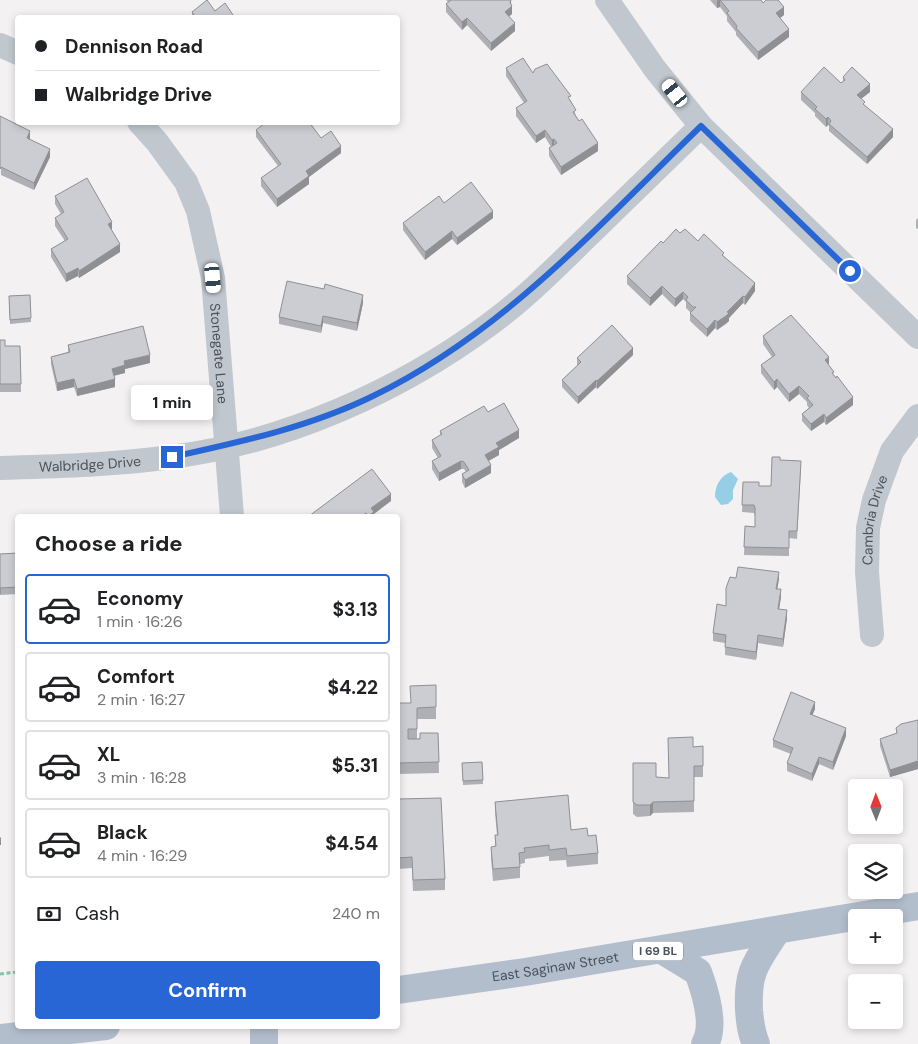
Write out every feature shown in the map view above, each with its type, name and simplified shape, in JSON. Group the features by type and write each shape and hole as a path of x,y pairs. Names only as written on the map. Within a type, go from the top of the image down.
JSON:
{"main road":[{"name":"East Saginaw Street","path":"400,990 776,932 918,906"},
{"path":"756,1044 751,1032 748,985 755,965 776,932"},
{"path":"662,950 698,972 708,1002 709,1038 705,1044"},
{"path":"0,1038 80,1029"},
{"path":"264,1029 264,1044"}],"street":[{"path":"607,0 655,69 701,126 918,336"},
{"path":"0,45 15,52"},
{"name":"Stonegate Lane","path":"142,125 158,142 186,182 198,212 213,278 232,514"},
{"name":"Walbridge Drive","path":"0,468 66,466 172,457 227,446 300,426 373,396 446,355 492,323 543,280 701,126"},
{"name":"Cambria Drive","path":"872,635 867,572 870,519 874,500 892,451 918,416"}],"path":[{"path":"0,974 15,972"}],"water":[{"path":"731,472 738,479 733,490 733,499 728,504 721,505 715,497 716,489 721,479"}],"building":[{"path":"207,0 215,11 225,3 233,15 194,15 192,12"},
{"path":"451,0 511,0 512,6 505,12 515,23 491,43 467,18 462,22 446,4"},
{"path":"720,0 761,0 763,3 766,0 778,0 784,7 776,13 789,29 758,52 736,28 737,26 727,13 729,11"},
{"path":"523,58 533,73 535,69 547,64 571,96 568,97 576,110 573,112 579,121 582,119 598,143 561,167 549,148 557,143 554,139 552,140 545,130 536,136 516,108 527,101 506,68"},
{"path":"824,67 841,83 845,80 843,77 852,67 870,84 857,95 865,102 863,104 893,129 867,157 829,124 831,121 828,117 826,119 815,109 817,107 801,92"},
{"path":"0,116 30,131 27,138 50,149 34,183 1,167 0,169"},
{"path":"262,125 311,125 321,138 331,131 341,146 306,171 309,176 277,199 261,178 281,164 256,130"},
{"path":"87,178 112,222 108,224 120,244 79,271 78,268 66,274 51,249 68,239 55,218 64,212 55,196"},
{"path":"471,182 493,211 457,238 452,231 425,252 403,223 439,196 444,203"},
{"path":"676,229 680,233 685,229 698,241 704,234 724,253 722,255 755,283 745,297 743,296 727,312 729,313 726,316 717,322 715,320 707,329 690,313 696,307 693,307 686,300 688,297 683,292 675,299 662,286 650,298 627,276 661,241 663,243"},
{"path":"287,281 324,289 325,284 363,295 357,323 323,316 321,326 279,317"},
{"path":"30,295 31,318 10,320 9,296"},
{"path":"791,315 829,357 825,360 834,372 832,373 836,378 837,376 853,397 826,418 824,414 811,424 802,414 813,405 807,398 809,396 799,386 789,394 777,379 774,382 761,365 775,355 763,336"},
{"path":"612,325 633,348 578,397 562,380 581,362 577,358"},
{"path":"143,326 150,355 124,361 125,365 112,369 115,379 77,389 74,379 57,383 51,357 70,352 68,345"},
{"path":"0,340 5,340 5,346 20,346 21,384 0,384"},
{"path":"504,403 519,430 496,443 499,447 485,455 491,465 465,480 462,474 469,470 464,462 461,461 439,473 432,461 441,456 432,440 442,434 440,431 484,406 488,412"},
{"path":"772,457 780,457 780,460 801,461 797,531 789,531 789,548 744,547 745,526 755,527 755,508 754,505 742,505 743,482 759,482 759,486 771,486"},
{"path":"372,469 391,494 371,508 374,512 371,514 312,514"},
{"path":"15,553 15,587 0,588 0,554"},
{"path":"738,567 779,572 776,589 781,589 778,609 787,610 783,639 758,635 756,652 725,647 726,635 713,633 717,604 726,606 726,588 730,577 736,578"},
{"path":"436,685 436,707 417,708 417,729 408,729 408,739 420,739 420,733 438,733 439,762 400,763 400,703 411,703 410,686"},
{"path":"791,692 815,702 810,714 846,728 833,762 819,757 812,774 787,763 793,748 773,740"},
{"path":"918,720 918,761 890,770 880,739 897,733 896,728 901,724"},
{"path":"693,737 693,747 703,746 703,766 694,766 694,801 653,802 650,805 637,805 633,802 633,763 656,763 656,777 669,778 668,738"},
{"path":"482,762 483,780 463,781 462,763"},
{"path":"568,795 571,830 587,828 588,836 596,835 598,853 567,856 566,848 549,850 549,845 524,848 525,852 519,853 520,867 493,869 491,847 496,846 495,835 498,835 495,802"},
{"path":"441,798 445,879 413,880 412,857 400,858 400,799"}],"route":[{"path":"172,457 227,446 300,426 373,396 446,355 492,323 543,280 701,126 850,271"}]}
